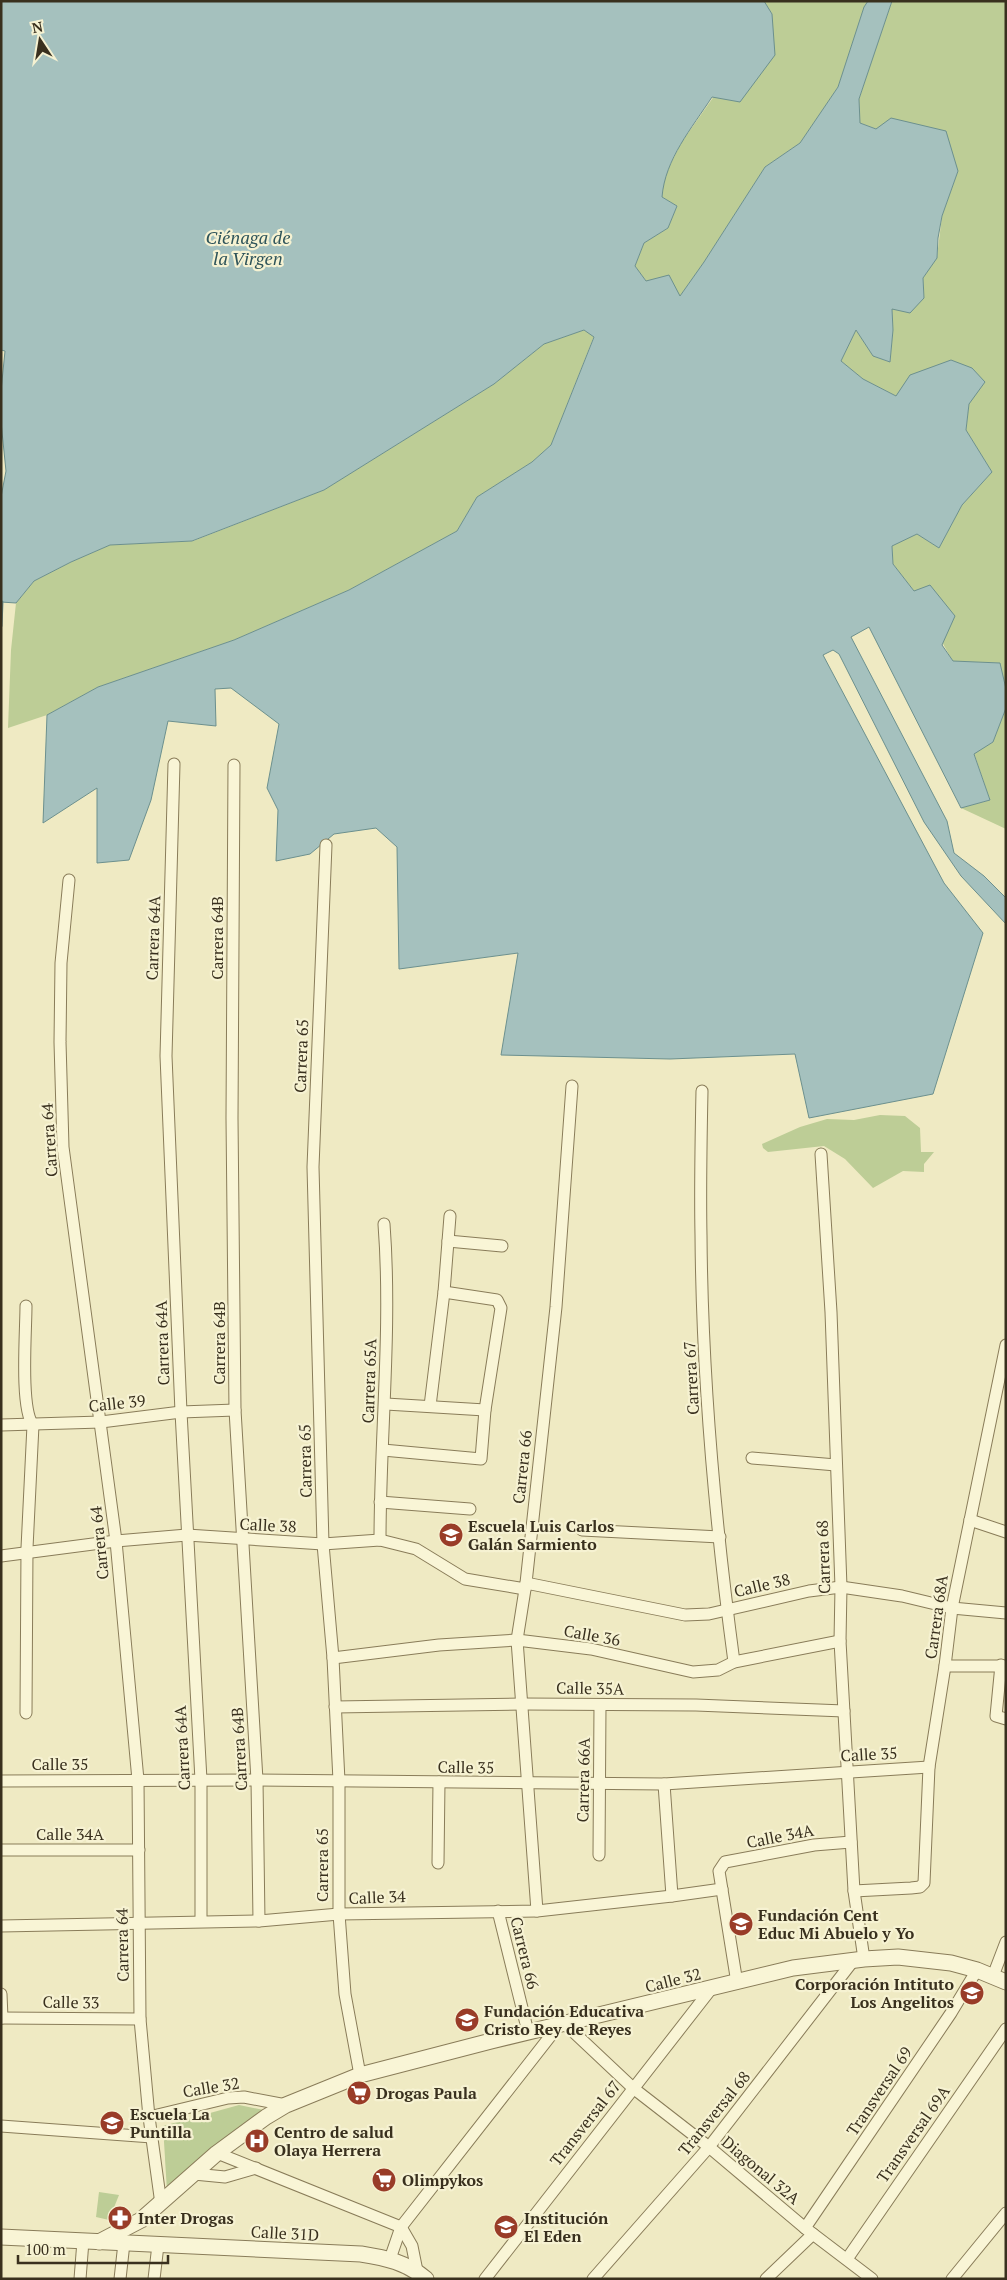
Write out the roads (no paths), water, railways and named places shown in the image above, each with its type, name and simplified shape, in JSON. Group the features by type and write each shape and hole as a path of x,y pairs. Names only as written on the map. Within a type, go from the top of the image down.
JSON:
{"street":[{"name":"Carrera 64A","path":"174,764 166,1056 181,1412 201,1780 200,1921"},
{"name":"Carrera 64B","path":"234,765 232,1118 235,1410 257,1780 259,1921"},
{"name":"Carrera 65","path":"326,845 313,1167 323,1544 333,1658 339,1781 339,1914 345,1994 360,2075"},
{"name":"Carrera 64","path":"69,880 60,963 63,1147 116,1541 138,1780 140,2019 149,2117 160,2204"},
{"name":"Carrera 66","path":"537,1911 530,1784 517,1640 525,1586 556,1307 572,1086"},
{"name":"Carrera 67","path":"702,1091 701,1236 709,1426 734,1662"},
{"name":"Carrera 68","path":"821,1154 831,1312 840,1641 849,1772 858,1960"},
{"path":"430,1406 444,1292 450,1216"},
{"name":"Carrera 65A","path":"380,1540 380,1502 386,1404 387,1265 384,1224"},
{"path":"448,1241 502,1246"},
{"path":"383,1450 481,1458 485,1410 501,1308 500,1303 496,1300 444,1292"},
{"path":"26,1306 26,1395 29,1420 33,1425 27,1553 26,1713"},
{"name":"Carrera 68A","path":"854,1891 920,1887 924,1883 929,1767 952,1608 1006,1345"},
{"path":"386,1404 485,1410"},
{"name":"Calle 39","path":"1,1425 101,1422 181,1412 235,1410"},
{"path":"752,1458 836,1465"},
{"path":"380,1502 470,1509"},
{"path":"970,1520 1006,1532"},
{"path":"582,1530 720,1537"},
{"name":"Calle 38","path":"1,1556 116,1541 187,1535 244,1541 323,1544 380,1540 416,1549 465,1579 525,1586 685,1615 727,1610 809,1591 840,1587 902,1596 952,1608 1006,1613"},
{"name":"Calle 36","path":"333,1658 439,1645 517,1640 591,1649 692,1672 718,1670 734,1662 840,1641"},
{"path":"945,1666 1003,1665 1001,1717"},
{"name":"Calle 35A","path":"335,1707 523,1704 696,1705 844,1710"},
{"name":"Carrera 66A","path":"599,1855 600,1705"},
{"name":"Calle 35","path":"1,1781 257,1780 599,1785 664,1784 929,1767"},
{"path":"438,1862 439,1782"},
{"path":"664,1784 672,1896"},
{"name":"Calle 34A","path":"722,1889 720,1871 725,1862 814,1845 851,1842"},
{"name":"Calle 34A","path":"1,1850 139,1850"},
{"path":"722,1889 737,1983"},
{"name":"Calle 34","path":"1,1926 259,1921 339,1914 537,1911 722,1889"},
{"name":"Carrera 66","path":"498,1911 528,2032"},
{"path":"999,1979 1006,1942"},
{"name":"Calle 32","path":"149,2117 228,2098 244,2097 286,2105 360,2075 793,1968 898,1957 951,1963 977,1970 999,1979"},
{"name":"Transversal 68","path":"592,2279 709,2147 858,1960"},
{"name":"Transversal 69","path":"766,2279 809,2231 946,2021 977,1970"},
{"name":"Transversal 67","path":"485,2279 711,1989"},
{"path":"1,1994 2,2018"},
{"name":"Calle 33","path":"2,2018 140,2019"},
{"path":"390,2258 401,2227 562,2025"},
{"name":"Diagonal 32A","path":"562,2025 633,2088 709,2147 809,2231 847,2258 872,2279"},
{"name":"Transversal 69A","path":"847,2258 1006,2029"},
{"path":"99,2242 133,2225 218,2153 266,2116 286,2105"},
{"path":"1,2126 152,2137"},
{"path":"218,2153 401,2227 412,2246 417,2272"},
{"path":"194,2174 226,2177 256,2168"},
{"path":"952,2279 1006,2213"},
{"name":"Calle 31D","path":"1,2237 361,2254 390,2258 417,2272"},
{"path":"80,2279 83,2241"},
{"path":"120,2279 124,2243"},
{"path":"154,2279 158,2245"}],"water":[{"name":"Ciénaga de la Virgen","path":"1,1 764,1 772,14 775,55 740,102 712,97 688,132 674,157 664,183 662,197 677,206 668,228 644,243 635,266 646,281 669,275 680,296 765,167 800,143 838,87 864,7 868,1 892,1 859,99 860,123 876,129 891,118 946,131 958,171 942,216 937,258 923,278 924,298 910,313 892,309 893,330 890,362 873,356 856,330 841,361 863,379 896,396 910,375 951,360 972,368 985,382 969,404 966,430 992,472 962,505 939,548 917,534 892,546 893,564 914,591 930,585 955,616 942,645 953,661 1000,663 1006,689 1006,708 993,742 974,754 990,800 961,808 869,627 851,637 947,821 954,853 984,876 1006,898 1006,924 961,876 924,822 839,654 833,650 823,655 944,883 983,933 933,1094 809,1118 795,1054 670,1059 501,1055 518,953 399,969 397,847 376,828 334,834 310,854 276,861 278,810 267,788 279,724 231,688 215,689 216,726 168,721 151,800 129,860 97,863 97,788 43,823 47,715 98,687 234,640 349,590 457,531 477,497 532,462 551,445 594,337 584,330 544,344 494,384 324,490 192,541 110,545 34,581 16,603 1,602 1,497 6,471 1,422 1,391 5,351 1,350"}],"waterway":[{"path":"1,626 2,602"}],"place":[{"name":"Escuela Luis Carlos Galán Sarmiento","path":"451,1535"},
{"name":"Fundación Cent Educ Mi Abuelo y Yo","path":"741,1924"},
{"name":"Corporación Intituto Los Angelitos","path":"972,1993"},
{"name":"Fundación Educativa Cristo Rey de Reyes","path":"467,2020"},
{"name":"Drogas Paula","path":"359,2093"},
{"name":"Escuela La Puntilla","path":"112,2123"},
{"name":"Centro de salud Olaya Herrera","path":"257,2141"},
{"name":"Olimpykos","path":"384,2180"},
{"name":"Inter Drogas","path":"120,2218"},
{"name":"Institución El Eden","path":"506,2227"}]}
